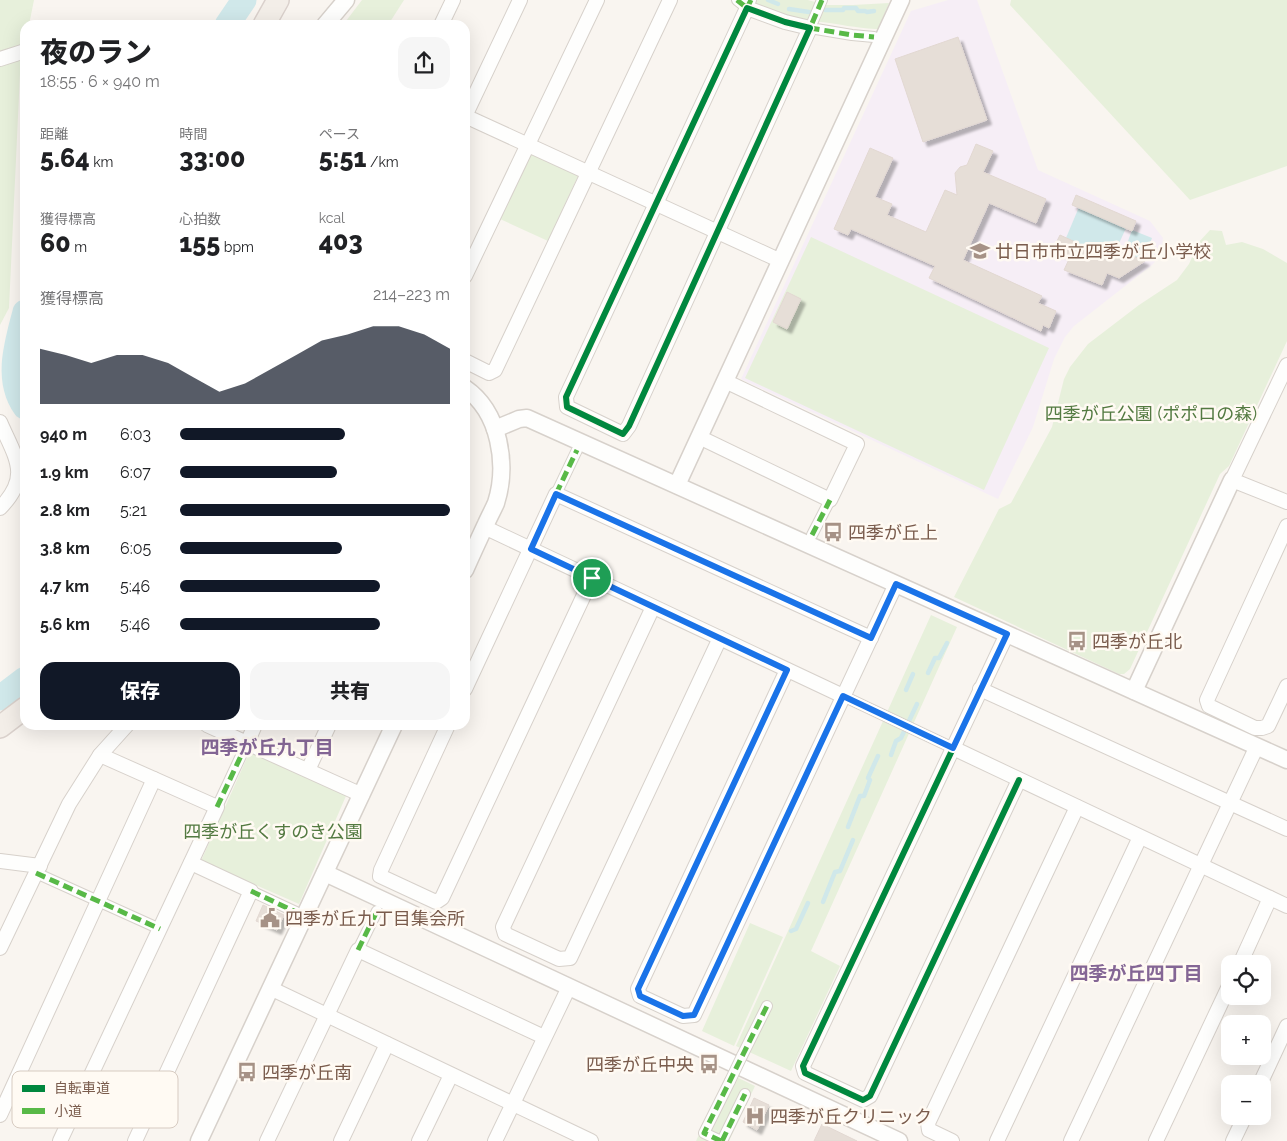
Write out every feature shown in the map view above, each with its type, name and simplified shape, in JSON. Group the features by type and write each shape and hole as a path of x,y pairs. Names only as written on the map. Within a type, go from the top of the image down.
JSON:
{"main road":[{"path":"267,20 278,0"},
{"path":"0,727 20,712"}],"street":[{"path":"329,20 346,0"},
{"path":"443,20 453,0"},
{"path":"470,105 520,0"},
{"path":"470,266 597,0"},
{"path":"470,364 489,373 495,370 670,0"},
{"path":"822,0 810,28 629,426 623,434 567,407 566,397 656,204 745,3 785,22 810,28 874,37"},
{"path":"677,485 901,0"},
{"path":"0,59 20,53"},
{"path":"470,118 780,261"},
{"path":"1134,691 1287,366"},
{"path":"725,381 857,444 812,536"},
{"path":"470,394 484,409 495,429 500,453 500,476 496,503 470,559"},
{"path":"495,429 519,418 527,418 1287,760"},
{"path":"0,422 19,469 15,491 0,508"},
{"path":"699,437 830,500"},
{"path":"470,678 577,450"},
{"path":"1232,480 1287,502"},
{"path":"556,494 871,638"},
{"path":"1287,526 1206,700 1210,706 1256,728 1262,728 1268,726 1287,686"},
{"path":"484,527 1287,906"},
{"path":"446,730 380,870 380,876 436,902 442,898 592,578"},
{"path":"787,670 638,989 640,996 683,1016 694,1015 896,584"},
{"path":"653,607 503,927 505,934 560,959 570,958 720,638"},
{"path":"1007,634 803,1066 805,1073 863,1100 870,1096 1019,780"},
{"path":"980,689 1287,829"},
{"path":"0,948 69,804 100,755 122,730"},
{"path":"218,730 362,795"},
{"path":"93,1071 253,730"},
{"path":"308,770 326,730"},
{"path":"199,1141 392,730"},
{"path":"1071,1141 1257,746"},
{"path":"100,755 217,807"},
{"path":"20,1071 154,779"},
{"path":"952,1141 929,1130 928,1124 1077,807"},
{"path":"997,1141 1140,837"},
{"path":"0,861 38,869 98,901 160,929"},
{"path":"191,863 296,912"},
{"path":"325,873 898,1141"},
{"path":"167,1071 250,891"},
{"path":"1244,955 1270,898"},
{"path":"267,1141 377,911"},
{"path":"358,950 544,1037"},
{"path":"494,1141 568,987"},
{"path":"270,988 512,1104 565,1135 591,1141"},
{"path":"1156,1141 1221,1003"},
{"path":"745,1094 722,1141 704,1133 767,1006"},
{"path":"1264,1075 1287,1026"},
{"path":"341,1141 387,1044"},
{"path":"419,1141 451,1075"},
{"path":"0,1115 12,1089"},
{"path":"1233,1141 1241,1125"},
{"path":"60,1141 66,1128"},
{"path":"135,1141 141,1128"}],"shaded area":[{"name":"廿日市市立四季が丘小学校","path":"948,0 977,0 1038,170 1150,221 1163,238 1160,256 1152,265 1074,326 1065,337 1054,359 1033,427 998,499 741,379 911,11"}],"green space":[{"path":"0,0 34,0 30,20 20,20 20,74 9,308 0,325"},
{"path":"362,0 404,0 391,20 347,20"},
{"path":"750,0 808,0 826,5 889,3 878,29 875,29 793,17 776,12"},
{"path":"1011,0 1287,0 1287,166 1190,200 1010,5"},
{"path":"530,153 578,176 548,241 500,219"},
{"name":"四季が丘公園 (ポポロの森)","path":"1210,230 1222,231 1226,245 1242,242 1263,249 1287,263 1287,341 1229,466 1220,474 1130,669 1124,674 1119,674 954,597 999,509 1011,503 1052,427 1064,379 1070,367 1088,344 1139,305 1177,280 1189,264 1199,242"},
{"path":"811,237 1049,348 984,490 745,378"},
{"path":"931,615 957,627 811,951 840,966 791,1071 736,1046"},
{"name":"四季が丘くすのき公園","path":"250,751 346,796 299,904 201,861"},
{"path":"750,923 783,937 734,1046 702,1031"},
{"path":"728,1073 755,1086 729,1141 696,1141"}],"water":[{"path":"1079,207 1126,228 1112,259 1066,238"},
{"path":"1132,230 1152,238 1144,260 1124,252"}],"building":[{"path":"958,37 987,120 923,142 895,59"},
{"path":"976,144 993,151 983,172 1046,199 1036,223 989,203 963,260 1042,296 1038,303 1056,311 1049,328 1043,325 1041,331 929,278 935,266 851,229 848,235 834,229 870,148 893,158 875,197 892,204 887,215 926,232 945,190 957,195 955,173 960,167 967,165"},
{"path":"1076,195 1136,221 1132,231 1072,205"},
{"path":"1060,235 1112,259 1116,249 1145,261 1119,278 1107,273 1102,285 1064,270 1070,257 1057,251 1057,241"},
{"path":"787,292 801,299 787,329 773,322"},
{"name":"四季が丘九丁目集会所","path":"263,905 284,915 277,930 256,921"},
{"name":"四季が丘クリニック","path":"754,1098 769,1105 757,1130 743,1122"},
{"path":"822,1124 857,1141 814,1141"}],"waterway":[{"path":"230,20 244,0"},
{"path":"768,0 778,4"},
{"path":"825,10 856,8 858,11 874,11"},
{"path":"789,9 809,12"},
{"path":"20,332 14,361 15,385 20,398"},
{"path":"928,673 935,658 939,658 947,643"},
{"path":"906,690 913,674"},
{"path":"0,698 20,683"},
{"path":"891,755 896,741 901,738 917,704"},
{"path":"848,827 860,796 864,796 870,780 868,778 878,756"},
{"path":"823,902 835,872 840,871 853,840"},
{"path":"791,931 796,929 808,903"}],"marked path":[{"path":"737,0 747,8 751,0"},
{"path":"822,0 810,28 874,37"},
{"path":"556,494 577,450"},
{"path":"812,535 830,500"},
{"path":"843,696 953,748"},
{"path":"217,807 247,743"},
{"path":"36,873 160,929"},
{"path":"251,891 296,912"},
{"path":"358,950 377,911"},
{"path":"721,1141 704,1133 767,1006"},
{"path":"722,1141 745,1094"}],"cycle path":[{"path":"747,8 785,22 810,28 629,426 623,434 567,407 566,397 747,8"},
{"path":"1007,634 803,1066 805,1073 863,1100 870,1096 1019,780"}],"place":[{"name":"廿日市市立四季が丘小学校","path":"980,251"},
{"name":"四季が丘上","path":"833,532"},
{"name":"四季が丘北","path":"1077,641"},
{"name":"四季が丘九丁目集会所","path":"270,918"},
{"name":"四季が丘中央","path":"709,1064"},
{"name":"四季が丘南","path":"247,1072"},
{"name":"四季が丘クリニック","path":"755,1116"}],"district":[{"name":"四季が丘九丁目","path":"267,747"},
{"name":"四季が丘四丁目","path":"1136,973"}],"route":[{"path":"556,494 871,638 896,584 1007,634 953,748 843,696 694,1015 683,1016 640,996 638,989 787,670 592,578 531,549 556,494"}]}
